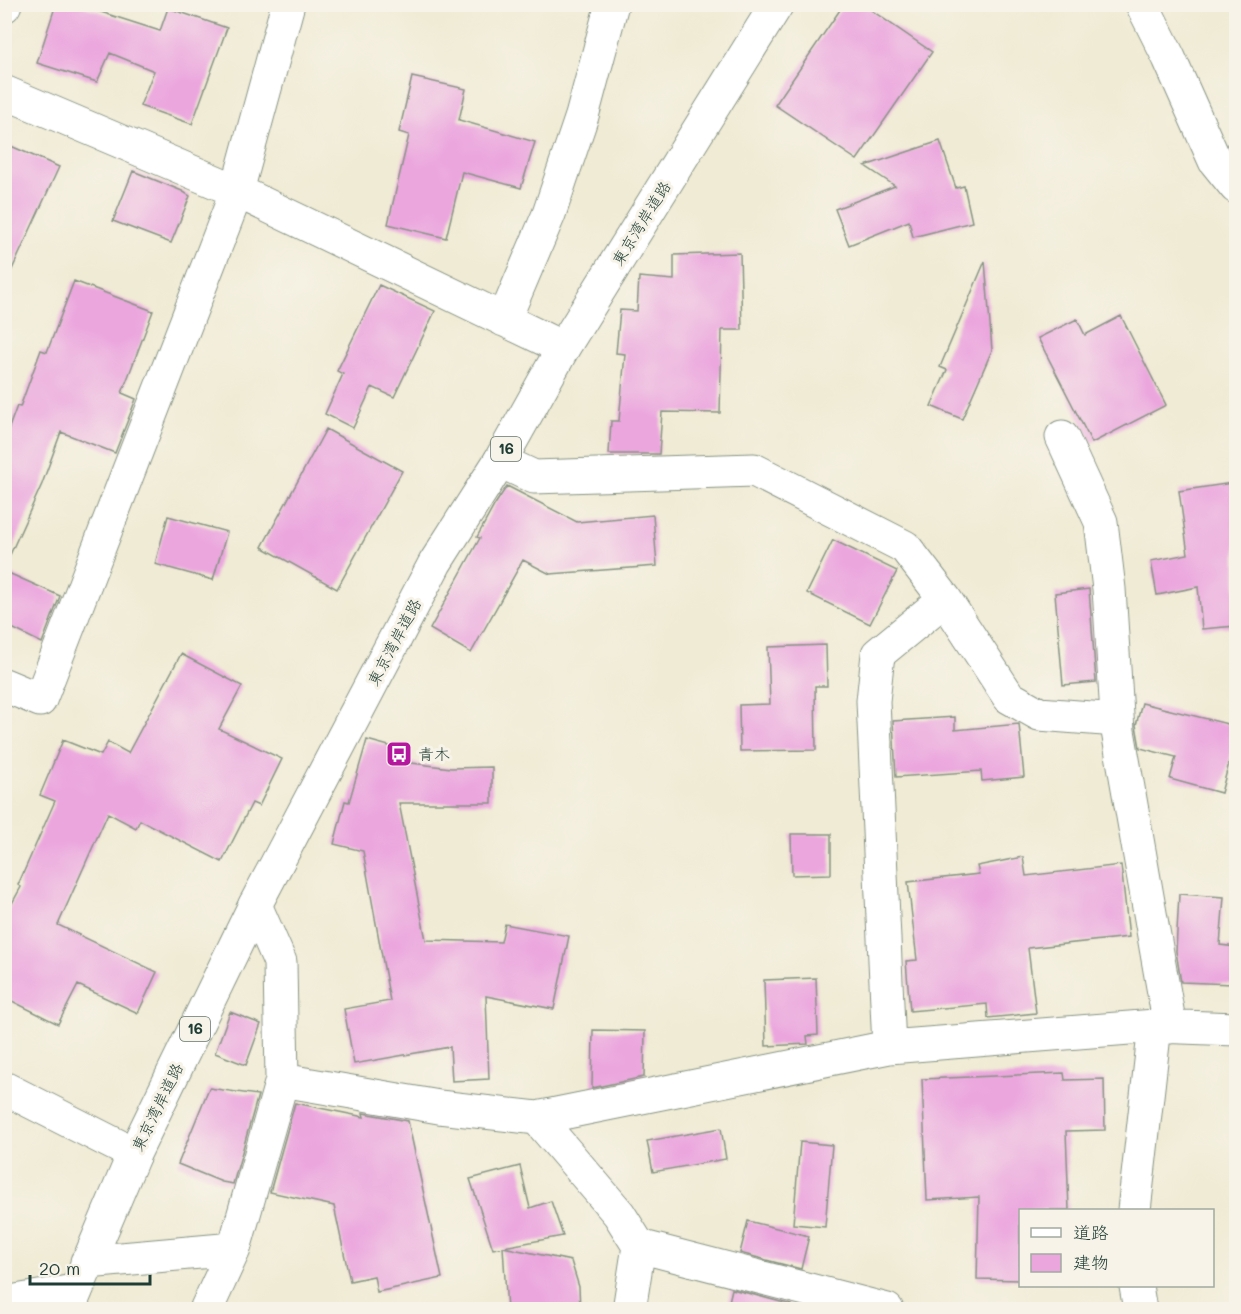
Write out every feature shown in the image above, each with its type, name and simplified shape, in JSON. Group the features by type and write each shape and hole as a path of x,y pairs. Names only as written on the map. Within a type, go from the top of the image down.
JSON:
{"main road":[{"path":"4,685 40,700 237,191 288,4"},
{"path":"504,320 549,214 582,116 612,4"},
{"name":"東京湾岸道路","path":"76,1288 135,1154 255,905 435,563 500,461 563,348 777,4"},
{"path":"1142,4 1215,161 1236,187"},
{"path":"4,92 237,191 563,348"},
{"path":"1062,437 1101,522 1109,589 1117,720 1162,1027 1134,1209"},
{"path":"500,461 534,477 754,470 905,547 945,599 1009,697 1039,714 1117,720"},
{"path":"889,1047 873,701 878,654 945,599"},
{"path":"206,1310 234,1249 282,1080 280,962 255,905"},
{"path":"282,1080 439,1107 537,1118 889,1047 1162,1027 1236,1029"},
{"path":"4,1088 135,1154"},
{"path":"537,1118 619,1214 639,1246 629,1310"},
{"path":"639,1246 887,1310"},
{"path":"4,1306 16,1301 234,1249"},
{"path":"1136,1287 1140,1310"}],"building":[{"path":"56,4 76,4 160,31 168,8 227,28 192,124 140,106 154,71 110,53 97,82 37,63"},
{"path":"844,4 862,4 932,52 857,160 775,105"},
{"path":"412,77 466,89 459,120 535,142 521,188 462,172 446,238 388,224 409,135 399,132"},
{"path":"940,141 956,188 964,186 972,222 913,237 909,221 849,245 835,209 895,186 865,166"},
{"path":"4,143 59,167 4,287"},
{"path":"133,171 190,196 171,243 113,221"},
{"path":"740,253 742,330 722,330 720,413 662,412 659,454 609,454 611,421 619,421 625,354 616,353 620,310 637,311 639,277 674,280 674,255"},
{"path":"985,261 992,350 962,419 931,406 947,370 940,367"},
{"path":"74,281 153,311 122,393 136,399 115,453 61,432 42,484 4,568 4,441 17,406 20,407 41,350 47,352"},
{"path":"379,285 435,311 394,397 372,387 353,428 325,414 343,374 337,371"},
{"path":"1121,316 1166,405 1092,443 1038,338 1077,319 1085,335"},
{"path":"326,429 402,471 337,589 262,547"},
{"path":"1232,483 1236,514 1236,626 1202,629 1198,587 1157,595 1151,561 1188,554 1179,491"},
{"path":"507,486 577,522 653,515 657,566 550,574 523,560 471,653 430,629 480,538 477,537"},
{"path":"168,516 227,532 213,580 155,564"},
{"path":"833,540 897,571 870,624 807,593"},
{"path":"4,571 60,596 42,643 4,624"},
{"path":"1089,589 1096,682 1063,685 1055,593"},
{"path":"826,645 827,686 815,686 816,750 740,751 739,705 770,704 768,647"},
{"path":"181,654 242,686 219,729 282,759 259,806 252,803 222,862 140,820 136,828 108,813 58,925 157,972 138,1013 78,985 58,1024 4,997 4,918 21,887 18,885 55,801 40,795 63,740 101,755 108,742 128,753"},
{"path":"1142,703 1236,726 1236,737 1221,793 1170,779 1176,757 1140,748 1136,725"},
{"path":"955,717 955,730 1019,724 1024,777 982,781 981,771 896,777 893,721"},
{"path":"367,740 400,749 396,761 451,768 492,767 492,803 399,803 426,940 501,942 505,924 569,936 554,1009 486,996 489,1079 452,1081 450,1047 354,1064 344,1009 390,1001 363,851 334,844 345,801 349,802"},
{"path":"791,834 831,834 831,874 792,875"},
{"path":"1023,857 1026,876 1121,865 1129,937 1028,948 1036,1013 988,1018 987,1004 910,1011 906,961 917,960 908,882 979,874 977,866"},
{"path":"1179,894 1224,897 1220,945 1236,947 1233,984 1181,982 1176,951"},
{"path":"816,978 818,1035 807,1036 808,1044 766,1046 764,980"},
{"path":"230,1012 261,1024 246,1065 215,1053"},
{"path":"593,1030 645,1031 644,1077 592,1088"},
{"path":"1064,1073 1065,1080 1104,1079 1105,1130 1066,1131 1069,1209 1019,1209 1019,1280 977,1279 979,1197 927,1200 922,1079"},
{"path":"209,1088 258,1095 233,1184 222,1182 178,1164"},
{"path":"295,1103 364,1117 363,1113 408,1121 442,1278 377,1292 374,1276 350,1281 334,1206 270,1192"},
{"path":"721,1128 726,1159 653,1172 647,1141"},
{"path":"800,1142 832,1145 825,1227 793,1224"},
{"path":"520,1166 530,1208 551,1201 563,1236 493,1249 470,1179"},
{"path":"748,1221 809,1236 801,1269 740,1253"},
{"path":"503,1247 571,1261 579,1287 580,1310 507,1310"},
{"path":"732,1289 792,1305 791,1310 727,1310"}],"place":[{"name":"青木","path":"399,754"}]}
